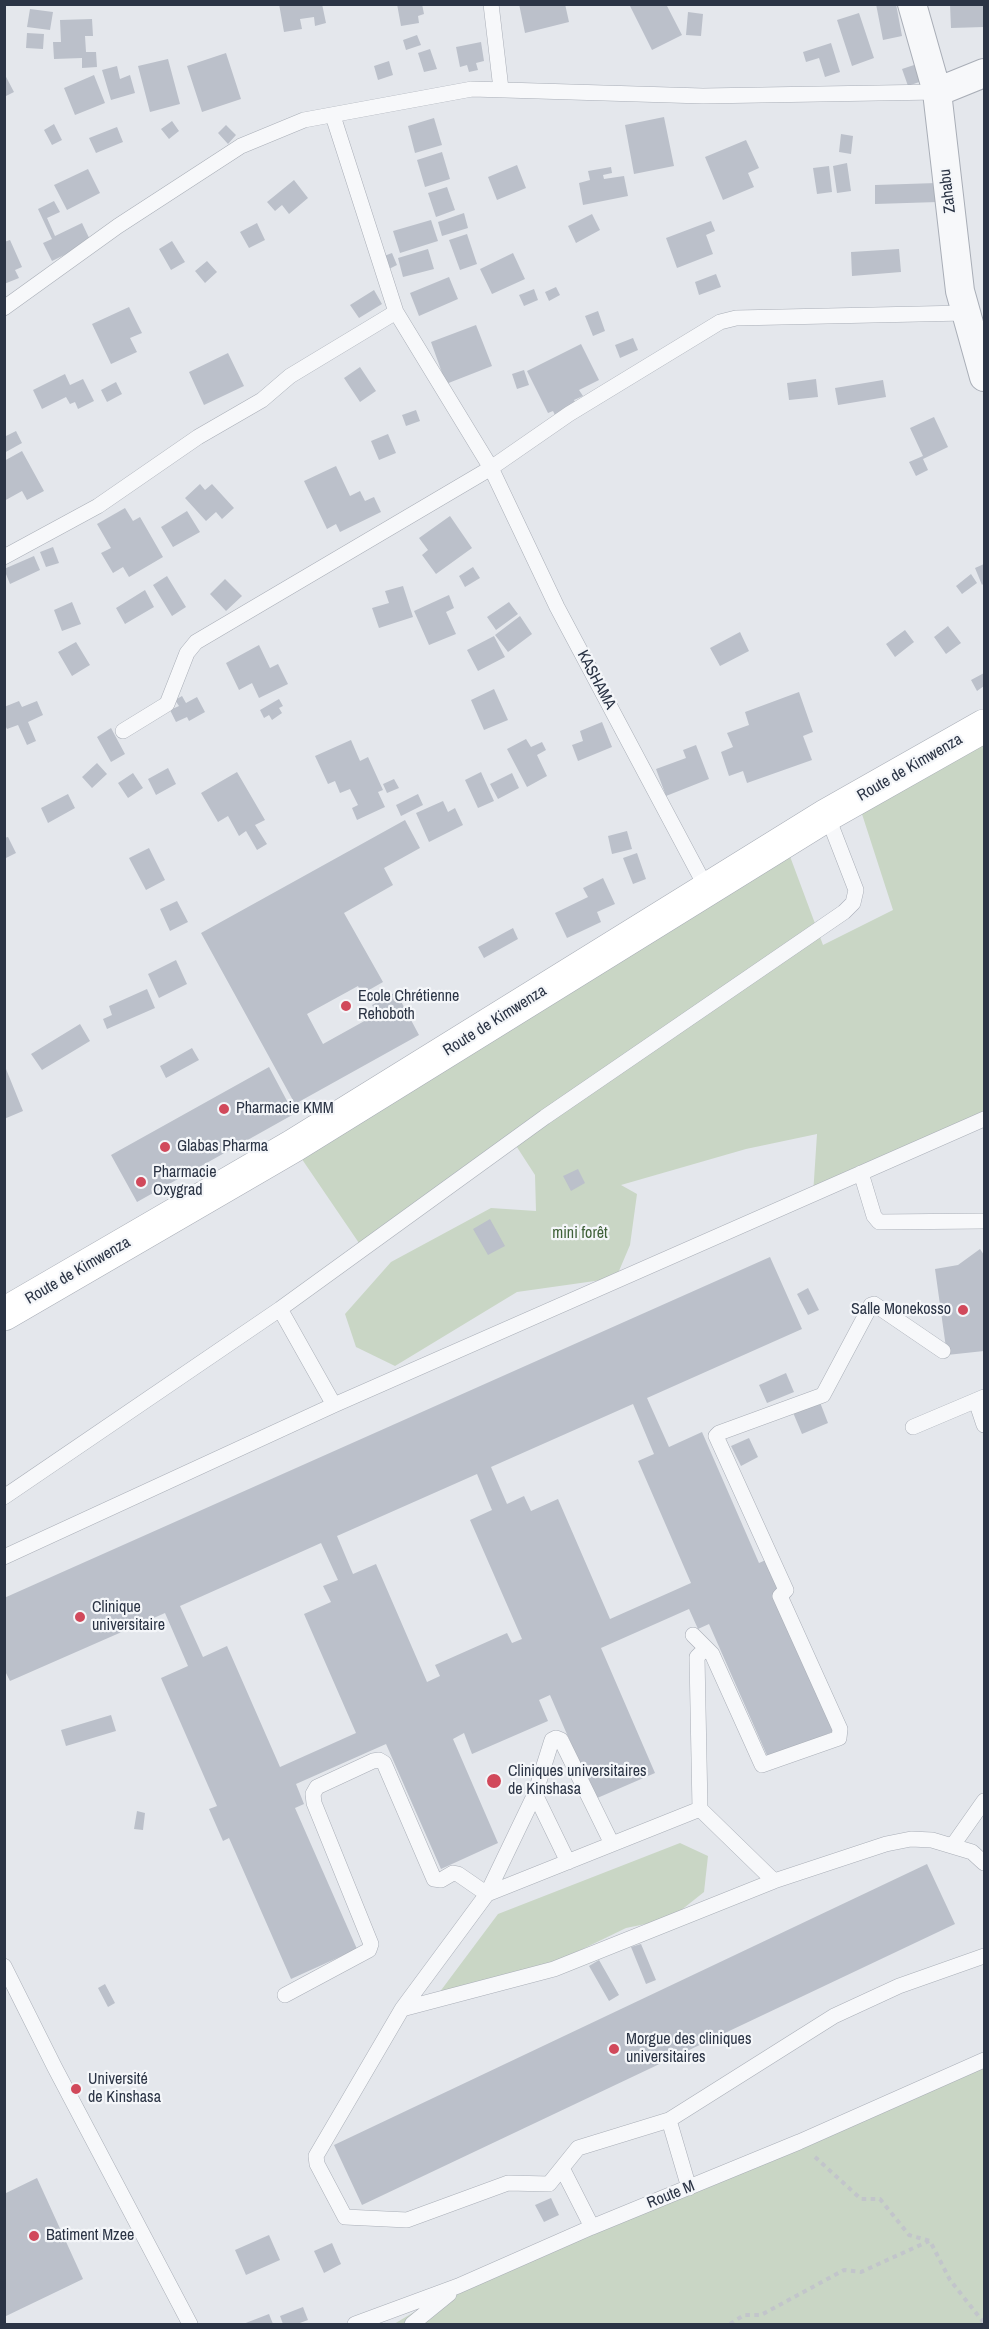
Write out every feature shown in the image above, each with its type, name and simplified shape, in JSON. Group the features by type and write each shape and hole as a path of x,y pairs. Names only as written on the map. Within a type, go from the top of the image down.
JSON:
{"street":[{"name":"Zahabu","path":"912,4 937,92 984,377"},
{"path":"937,92 984,73"},
{"name":"Route de Kimwenza","path":"4,1314 293,1146 827,815 984,726"}],"lane":[{"path":"491,4 501,89"},
{"path":"4,308 118,226 251,140 304,120 460,90 501,89 704,96 937,92"},
{"name":"KASHAMA","path":"333,116 396,312 491,468 557,607 707,889"},
{"path":"123,731 167,704 188,652 196,642 491,468 569,414 727,319 970,294"},
{"path":"4,557 98,506 198,437 262,400 290,376 396,312"},
{"path":"4,1497 280,1309 545,1117 844,912 853,903 856,890 827,815"},
{"path":"4,1557 334,1405 984,1119"},
{"path":"861,1173 874,1216 879,1222 984,1221"},
{"path":"693,1635 712,1654 762,1765 839,1738 840,1729 780,1596 786,1590 716,1436 823,1395 871,1305 874,1304 943,1351"},
{"path":"280,1309 334,1405"},
{"path":"913,1427 980,1399 984,1425"},
{"path":"705,1649 697,1656 700,1809 774,1881"},
{"path":"611,1842 561,1740 556,1738 552,1740 535,1794 487,1894 402,2009 318,2148 317,2164 345,2217 398,2221 414,2219 508,2183 549,2184 578,2148 669,2120 834,2016 899,1986 984,1956"},
{"path":"285,1995 369,1950 371,1944 314,1803 313,1794 317,1787 373,1761 384,1762 434,1880 441,1880 453,1873 458,1874 487,1894"},
{"path":"535,1794 568,1862"},
{"path":"953,1845 984,1801"},
{"path":"487,1894 568,1862 611,1842 700,1809"},
{"path":"402,2009 554,1969 774,1881 886,1844 911,1839 953,1845 972,1852 984,1863"},
{"path":"4,1966 190,2325"},
{"name":"Route M","path":"355,2325 458,2286 592,2227 800,2142 984,2060"},
{"path":"669,2120 689,2188"},
{"path":"562,2168 592,2227"},
{"path":"412,2325 458,2286"}],"path":[{"path":"800,2142 861,2199 880,2199 909,2235 930,2241 950,2280 984,2323"},
{"path":"730,2325 744,2315 761,2315 844,2270 861,2272 930,2241"}],"green space":[{"name":"mini forêt","path":"984,741 984,1119 813,1195 817,1134 746,1149 621,1185 637,1194 630,1245 616,1278 517,1292 395,1366 356,1347 345,1314 391,1262 491,1208 536,1211 535,1175 513,1141 363,1249 293,1146 788,851 823,945 893,910 861,811"},
{"path":"680,1843 708,1856 704,1892 670,1919 626,1928 560,1960 439,1993 498,1914"},
{"path":"984,2060 984,2324 394,2324 458,2286"}],"building":[{"path":"279,4 322,4 326,23 315,26 314,17 300,19 302,29 284,32"},
{"path":"397,4 422,4 424,14 418,16 419,23 401,26"},
{"path":"519,4 565,4 569,22 525,33"},
{"path":"629,4 666,4 682,35 652,50"},
{"path":"876,4 896,4 902,36 883,40"},
{"path":"950,4 983,4 984,27 951,28"},
{"path":"30,9 53,12 50,30 27,27"},
{"path":"688,12 703,14 701,36 686,35"},
{"path":"859,13 874,58 852,66 837,20"},
{"path":"92,19 93,36 85,36 86,52 96,52 97,67 82,68 82,58 54,59 53,42 61,42 60,20"},
{"path":"27,33 44,34 43,49 26,48"},
{"path":"417,35 421,45 406,50 403,40"},
{"path":"481,42 484,61 476,63 478,70 469,72 467,65 460,67 456,47"},
{"path":"831,43 840,72 825,77 819,58 806,62 803,52"},
{"path":"430,49 437,69 424,72 418,53"},
{"path":"226,53 241,99 202,112 187,66"},
{"path":"168,59 180,104 150,112 138,66"},
{"path":"389,61 393,75 378,80 374,66"},
{"path":"917,64 922,81 908,86 902,69"},
{"path":"117,66 120,79 130,75 135,93 111,100 102,70"},
{"path":"4,73 14,92 4,97"},
{"path":"94,75 105,103 75,115 64,88"},
{"path":"664,117 674,166 634,174 625,125"},
{"path":"434,118 442,145 415,153 408,126"},
{"path":"172,121 179,131 169,139 161,129"},
{"path":"54,124 62,140 52,145 44,130"},
{"path":"226,125 236,135 228,144 218,133"},
{"path":"117,127 123,142 96,153 89,138"},
{"path":"841,134 853,136 851,154 839,152"},
{"path":"746,140 759,168 748,173 754,187 723,200 705,157"},
{"path":"442,152 450,179 425,187 417,160"},
{"path":"847,163 851,191 837,193 833,166"},
{"path":"517,165 526,188 497,200 488,177"},
{"path":"829,166 832,192 817,194 813,168"},
{"path":"611,167 612,173 603,175 604,179 624,176 628,196 583,205 579,183 590,180 588,171"},
{"path":"88,169 100,193 67,210 54,185"},
{"path":"294,180 308,198 289,214 282,205 275,211 267,202"},
{"path":"937,183 938,202 875,204 875,185"},
{"path":"447,187 455,210 436,217 428,193"},
{"path":"54,201 60,212 47,218 55,236 82,223 91,242 52,261 43,243 52,239 38,209"},
{"path":"464,213 468,228 442,236 438,222"},
{"path":"592,214 600,230 576,243 568,226"},
{"path":"431,220 438,241 400,253 393,231"},
{"path":"711,221 715,231 706,235 713,254 677,268 666,238"},
{"path":"257,223 265,240 249,248 240,232"},
{"path":"467,234 477,264 460,270 449,240"},
{"path":"10,240 22,267 15,270 19,278 4,284 4,242"},
{"path":"172,241 185,262 171,270 159,249"},
{"path":"428,249 434,269 403,277 398,258"},
{"path":"899,249 901,272 852,276 851,252"},
{"path":"392,253 397,265 389,269 384,256"},
{"path":"513,253 525,279 492,294 480,269"},
{"path":"207,261 217,272 205,283 195,271"},
{"path":"716,274 721,287 699,295 695,282"},
{"path":"449,277 458,299 419,316 410,293"},
{"path":"556,287 560,295 549,301 545,292"},
{"path":"534,289 538,300 524,306 519,295"},
{"path":"374,290 382,304 359,318 350,305"},
{"path":"129,307 142,333 130,338 137,352 111,364 92,324"},
{"path":"598,311 605,331 593,336 585,316"},
{"path":"476,325 492,366 446,384 431,342"},
{"path":"633,338 638,350 620,358 615,345"},
{"path":"581,344 599,380 579,390 583,396 574,400 577,406 556,417 553,411 548,413 527,371"},
{"path":"228,353 244,386 204,405 189,372"},
{"path":"360,367 376,391 360,402 344,378"},
{"path":"524,370 529,385 517,389 512,374"},
{"path":"65,374 70,385 83,379 94,401 78,409 75,402 70,404 66,397 42,409 33,390"},
{"path":"816,379 818,397 789,400 787,383"},
{"path":"883,380 886,397 838,405 835,388"},
{"path":"116,382 122,394 107,402 101,390"},
{"path":"416,410 420,421 406,426 402,415"},
{"path":"934,417 948,447 923,459 928,470 916,476 909,462 923,456 910,428"},
{"path":"16,431 22,443 4,453 4,437"},
{"path":"388,434 396,453 379,460 371,441"},
{"path":"22,451 44,491 27,500 22,491 4,501 4,461"},
{"path":"336,466 350,496 360,491 365,501 374,497 381,512 340,532 336,524 327,529 304,481"},
{"path":"200,484 205,490 212,484 234,508 222,519 216,512 206,521 185,498"},
{"path":"125,508 133,521 140,517 163,557 129,577 123,567 113,573 101,553 111,548 97,524"},
{"path":"187,511 200,532 173,547 161,527"},
{"path":"450,516 472,548 436,574 422,555 428,550 419,538"},
{"path":"53,547 59,563 46,567 40,552"},
{"path":"34,556 40,570 10,584 4,569"},
{"path":"984,564 984,583 982,585 975,568"},
{"path":"473,567 480,578 465,587 459,576"},
{"path":"971,574 977,583 962,594 956,586"},
{"path":"167,576 186,607 172,616 153,585"},
{"path":"225,579 242,596 226,611 210,594"},
{"path":"403,586 413,617 379,628 372,608 389,603 385,591"},
{"path":"145,590 154,607 125,624 116,608"},
{"path":"449,595 454,608 446,612 456,634 429,645 414,611"},
{"path":"72,602 81,624 62,631 54,610"},
{"path":"509,602 518,614 496,630 487,617"},
{"path":"520,616 532,634 508,652 495,635"},
{"path":"948,626 961,643 946,654 934,637"},
{"path":"905,630 914,642 895,657 886,644"},
{"path":"740,632 749,651 720,666 710,648"},
{"path":"494,636 505,657 478,671 467,650"},
{"path":"76,642 90,665 72,676 58,652"},
{"path":"259,645 270,668 278,664 288,684 259,698 252,683 239,690 226,663"},
{"path":"984,673 984,686 977,691 971,680"},
{"path":"494,689 508,720 484,730 471,700"},
{"path":"799,692 813,732 803,736 812,760 747,783 743,771 729,776 721,752 733,747 727,733 749,725 745,712"},
{"path":"182,696 186,703 197,697 205,712 189,721 187,717 176,722 170,710 179,706 175,700"},
{"path":"279,699 283,706 279,708 282,713 272,720 269,715 264,718 260,710"},
{"path":"19,701 22,707 37,701 43,715 28,722 36,741 27,745 18,725 7,729 4,723 4,707"},
{"path":"602,722 612,747 578,761 572,745 583,741 580,731"},
{"path":"111,728 125,754 111,762 97,737"},
{"path":"526,739 531,747 542,742 546,750 537,755 547,776 527,787 507,749"},
{"path":"351,740 360,761 368,757 383,790 378,792 385,807 357,820 352,808 358,805 350,789 340,793 335,781 328,784 315,756"},
{"path":"696,745 709,779 666,796 656,769 686,758 683,750"},
{"path":"97,763 107,774 92,788 82,777"},
{"path":"168,768 176,784 156,795 148,779"},
{"path":"237,772 265,820 255,825 267,844 257,850 246,831 239,836 228,816 218,822 201,793"},
{"path":"481,772 494,801 478,808 465,780"},
{"path":"133,773 143,788 128,798 118,783"},
{"path":"512,773 519,788 498,799 490,784"},
{"path":"394,779 399,788 387,793 383,784"},
{"path":"68,794 75,808 48,823 41,808"},
{"path":"418,794 423,805 401,816 396,805"},
{"path":"443,801 448,812 455,808 463,825 429,842 416,813"},
{"path":"405,820 420,848 384,868 393,885 344,913 383,982 362,994 358,986 307,1014 323,1044 377,1014 372,1005 396,992 419,1035 295,1104 201,933"},
{"path":"627,831 632,849 612,854 608,836"},
{"path":"8,837 16,853 4,859 4,838"},
{"path":"149,848 165,880 146,890 129,858"},
{"path":"637,853 646,879 633,884 623,858"},
{"path":"603,878 615,904 597,912 601,922 567,938 555,913 588,897 583,888"},
{"path":"177,901 188,922 170,931 160,909"},
{"path":"513,928 518,939 484,958 478,947"},
{"path":"176,960 187,984 159,998 148,974"},
{"path":"147,989 155,1008 107,1029 103,1019 112,1015 109,1006"},
{"path":"80,1024 90,1041 42,1070 31,1054"},
{"path":"192,1048 199,1060 166,1078 160,1066"},
{"path":"4,1064 23,1111 4,1119"},
{"path":"269,1067 294,1114 137,1202 111,1155"},
{"path":"578,1169 585,1183 571,1191 563,1176"},
{"path":"490,1219 505,1246 488,1255 473,1229"},
{"name":"Salle Monekosso","path":"980,1249 984,1255 984,1351 947,1355 935,1269 958,1265"},
{"name":"Clinique universitaire","path":"770,1257 802,1329 647,1398 669,1447 702,1432 759,1563 768,1559 834,1731 769,1760 709,1624 698,1629 689,1609 601,1648 655,1773 595,1799 550,1695 539,1700 548,1721 472,1754 464,1733 453,1739 498,1843 441,1869 386,1744 296,1784 304,1804 295,1808 357,1949 291,1979 229,1838 223,1841 209,1809 217,1806 161,1678 188,1666 165,1613 10,1681 4,1669 4,1598","holes":["633,1404 654,1454 638,1461 691,1583 610,1619 558,1499 531,1511 524,1496 507,1504 491,1467","477,1474 492,1510 470,1520 522,1639 512,1643 507,1633 435,1665 440,1676 427,1682 376,1564 353,1574 337,1536","321,1543 338,1580 323,1586 331,1602 304,1614 356,1733 280,1767 227,1646 203,1657 180,1606"]},
{"path":"808,1288 819,1310 808,1315 797,1294"},
{"path":"786,1373 794,1392 767,1403 759,1385"},
{"path":"816,1392 828,1423 802,1434 789,1403"},
{"path":"749,1438 758,1457 741,1466 731,1446"},
{"path":"111,1715 116,1731 66,1746 61,1730"},
{"path":"137,1811 145,1813 143,1830 134,1829"},
{"name":"Morgue des cliniques universitaires","path":"927,1864 955,1924 362,2205 334,2145"},
{"path":"641,1944 656,1980 646,1984 631,1947"},
{"path":"599,1960 619,1995 609,2001 589,1966"},
{"path":"105,1984 115,2003 108,2007 98,1988"},
{"name":"Batiment Mzee","path":"37,2178 83,2279 4,2317 4,2194"},
{"path":"551,2198 559,2215 544,2222 535,2205"},
{"path":"269,2235 280,2260 246,2275 235,2250"},
{"path":"332,2243 341,2264 324,2273 314,2251"},
{"path":"303,2307 308,2320 297,2324 283,2324 280,2316"},
{"path":"269,2314 273,2324 243,2324"}],"place":[{"name":"Ecole Chrétienne Rehoboth","path":"346,1006"},
{"name":"Pharmacie KMM","path":"224,1109"},
{"name":"Glabas Pharma","path":"165,1147"},
{"name":"Pharmacie Oxygrad","path":"141,1182"},
{"name":"Salle Monekosso","path":"963,1310"},
{"name":"Clinique universitaire","path":"80,1617"},
{"name":"Cliniques universitaires de Kinshasa","path":"494,1781"},
{"name":"Morgue des cliniques universitaires","path":"614,2049"},
{"name":"Université de Kinshasa","path":"76,2089"},
{"name":"Batiment Mzee","path":"34,2236"}]}
